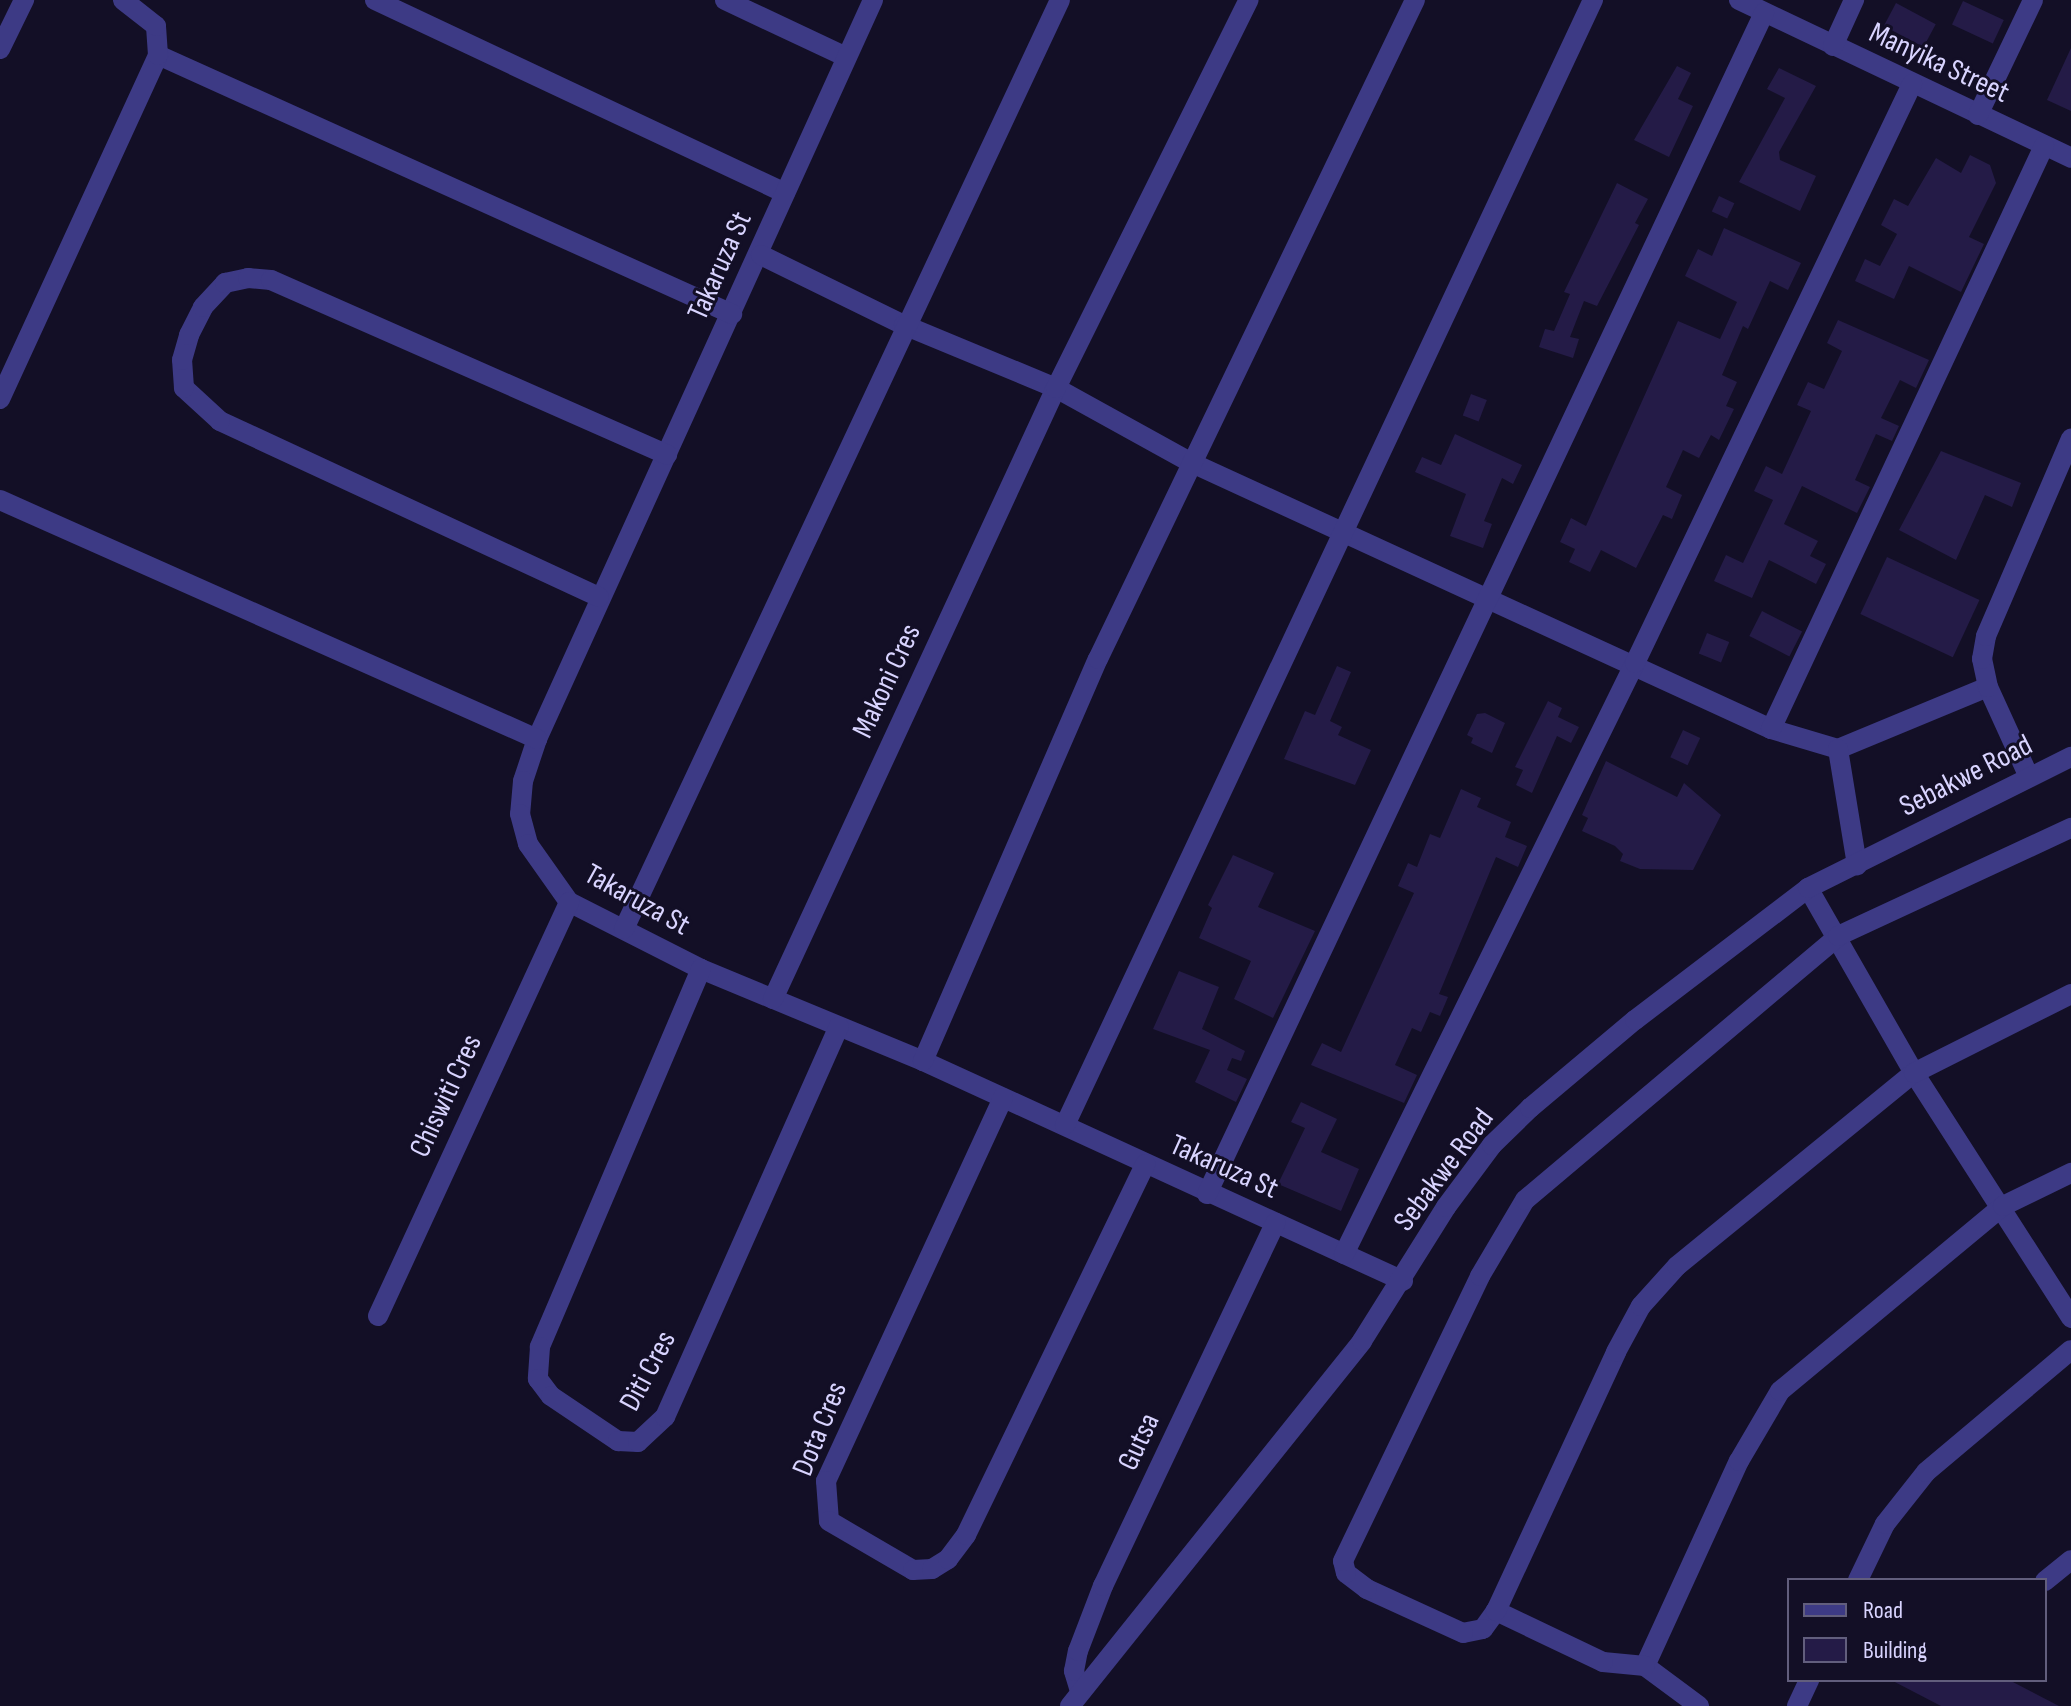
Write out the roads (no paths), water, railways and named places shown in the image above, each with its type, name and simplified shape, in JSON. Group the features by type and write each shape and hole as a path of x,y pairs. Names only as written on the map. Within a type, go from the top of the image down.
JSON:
{"street":[{"path":"0,49 24,0"},
{"path":"0,399 158,55 156,26 123,0"},
{"path":"375,0 785,193"},
{"path":"725,0 846,57"},
{"name":"Takaruza St","path":"873,0 785,193 761,255 599,597 537,739 523,781 520,814 540,866 569,902 701,969 923,1061 1207,1194 1403,1281"},
{"path":"624,929 904,325 1060,0"},
{"name":"Makoni Cres","path":"773,999 1056,388 1249,0"},
{"path":"923,1061 1098,659 1415,0"},
{"path":"1065,1125 1593,0"},
{"name":"Manyika Street","path":"1739,0 2071,158"},
{"path":"1833,46 1854,0"},
{"path":"1978,115 2033,0"},
{"path":"1207,1194 1764,13"},
{"path":"158,55 732,314"},
{"path":"1344,1254 1635,663 1912,84"},
{"path":"1771,729 2044,146"},
{"path":"761,255 904,325 1056,388 1192,463 1491,596 1771,729 1838,749 1988,687"},
{"path":"599,597 204,411 184,388 182,360 189,335 203,307 225,283 248,278 271,280 667,455"},
{"path":"2029,777 1988,687 1982,659 1986,636 2071,439"},
{"path":"0,500 537,739"},
{"path":"1838,749 1857,865"},
{"name":"Sebakwe Road","path":"1075,1699 1309,1409 1403,1281 1446,1207 1492,1145 1530,1108 1635,1020 1808,888 2071,757"},
{"path":"2071,828 1838,936 1525,1200 1480,1276 1344,1550 1346,1573 1367,1589 1463,1633 1483,1629 1496,1611 1616,1352 1653,1290 1914,1073 2071,994"},
{"path":"1808,888 1914,1073 2003,1206 2071,1318"},
{"name":"Chiswiti Cres","path":"378,1316 569,902"},
{"name":"Diti Cres","path":"701,969 540,1347 538,1379 551,1396 618,1441 638,1442 665,1417 839,1027"},
{"name":"Dota Cres","path":"1003,1098 826,1481 829,1521 913,1570 932,1569 948,1559 966,1535 1145,1164"},
{"path":"1645,1666 1739,1461 1780,1391 2003,1206 2071,1173"},
{"name":"Gutsa","path":"1075,1699 1074,1671 1078,1651 1103,1586 1275,1223"},
{"path":"1859,1578 1885,1524 1919,1481 2071,1350"},
{"path":"2047,1579 2071,1560"},
{"path":"1496,1611 1603,1662 1645,1666 1699,1706"},
{"path":"1797,1706 1808,1682"}]}
